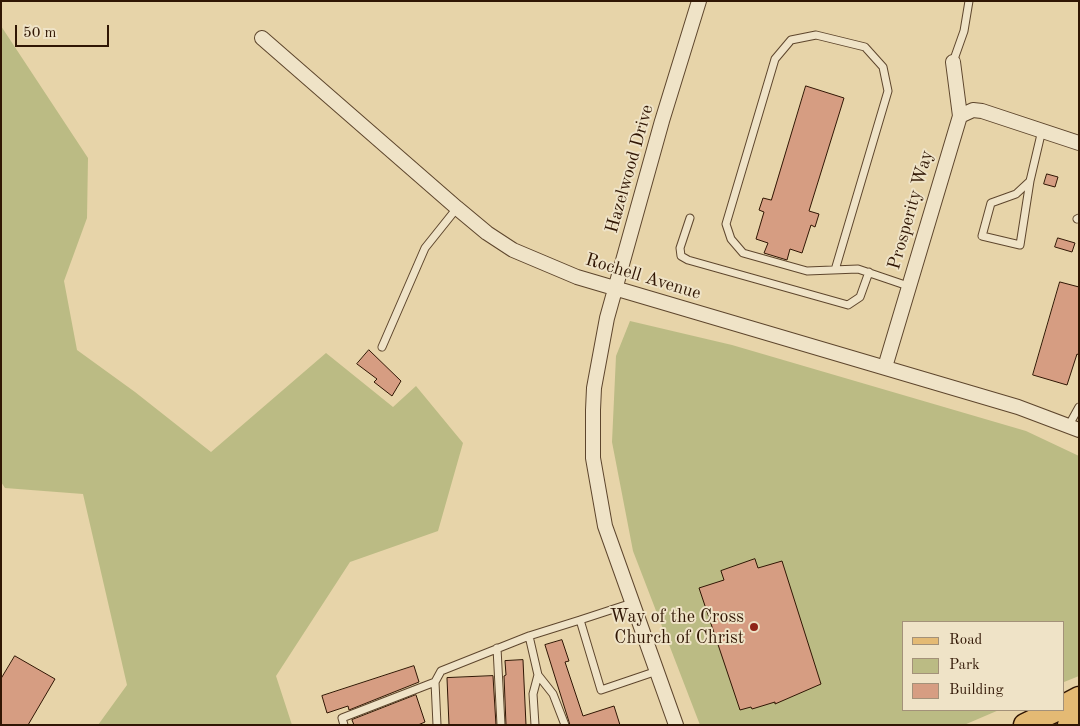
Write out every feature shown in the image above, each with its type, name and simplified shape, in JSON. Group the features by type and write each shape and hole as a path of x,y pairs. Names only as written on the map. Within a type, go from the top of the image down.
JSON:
{"main road":[{"path":"1065,705 1079,698"},
{"path":"1025,725 1054,711"},
{"path":"1069,725 1079,720"}],"street":[{"name":"Hazelwood Drive","path":"676,725 605,526 593,458 594,388 604,334 616,289 662,122 699,1"},
{"name":"Rochell Avenue","path":"262,38 457,208 487,233 513,250 553,268 616,289 1018,407 1074,428"},
{"name":"Prosperity Way","path":"885,367 960,116 953,62"},
{"path":"960,116 972,110 982,111 1079,142"}],"lane":[{"path":"953,62 964,31 969,1"},
{"path":"835,270 888,90 883,67 865,47 816,35 791,40 775,59 726,224 731,239 743,253 807,271 835,270 858,269 908,286"},
{"path":"1030,180 1016,194 990,203 982,236 1020,245 1030,180 1042,130"},
{"path":"382,347 425,248 457,208"},
{"path":"690,218 680,248 681,256 688,260 848,304 860,297 869,272"},
{"path":"1074,428 1079,407"},
{"path":"437,725 435,682 440,671 529,636 632,603"},
{"path":"580,620 601,690 657,671"},
{"path":"529,636 538,674 553,694 565,725"},
{"path":"497,648 501,725"},
{"path":"535,725 533,694 538,674"},
{"path":"344,725 342,718 435,682"}],"green space":[{"path":"1,26 88,158 87,218 64,281 77,350 135,392 211,452 326,353 393,407 416,386 463,443 438,531 350,562 276,676 292,725 98,725 127,685 83,494 5,488 1,482"},
{"path":"630,321 732,345 1026,431 1079,456 1079,676 1065,682 1065,621 902,621 902,711 997,711 964,725 700,725 633,551 612,442 616,356"}],"building":[{"path":"806,86 844,98 809,211 819,214 815,227 811,225 802,253 790,249 787,260 764,253 768,243 756,239 764,212 759,210 763,198 771,200"},
{"path":"1047,174 1058,177 1055,187 1044,184"},
{"path":"1058,238 1075,243 1072,252 1055,247"},
{"path":"1060,282 1079,287 1079,355 1077,354 1067,385 1033,375"},
{"path":"369,350 401,381 392,396 374,382 377,379 357,364"},
{"path":"755,559 758,568 782,561 821,684 775,704 775,702 752,709 751,707 740,710 699,588 724,580 721,571"},
{"path":"562,640 569,661 565,662 583,716 614,706 620,725 570,725 545,645"},
{"path":"15,656 55,679 28,725 1,725 1,679"},
{"path":"523,660 526,725 506,725 505,661"},
{"path":"414,666 419,682 349,710 348,706 327,713 322,696"},
{"path":"493,676 496,725 449,725 447,678"},
{"path":"416,695 425,722 418,725 354,725 352,720"}],"place":[{"name":"Way of the Cross Church of Christ","path":"754,627"}]}
